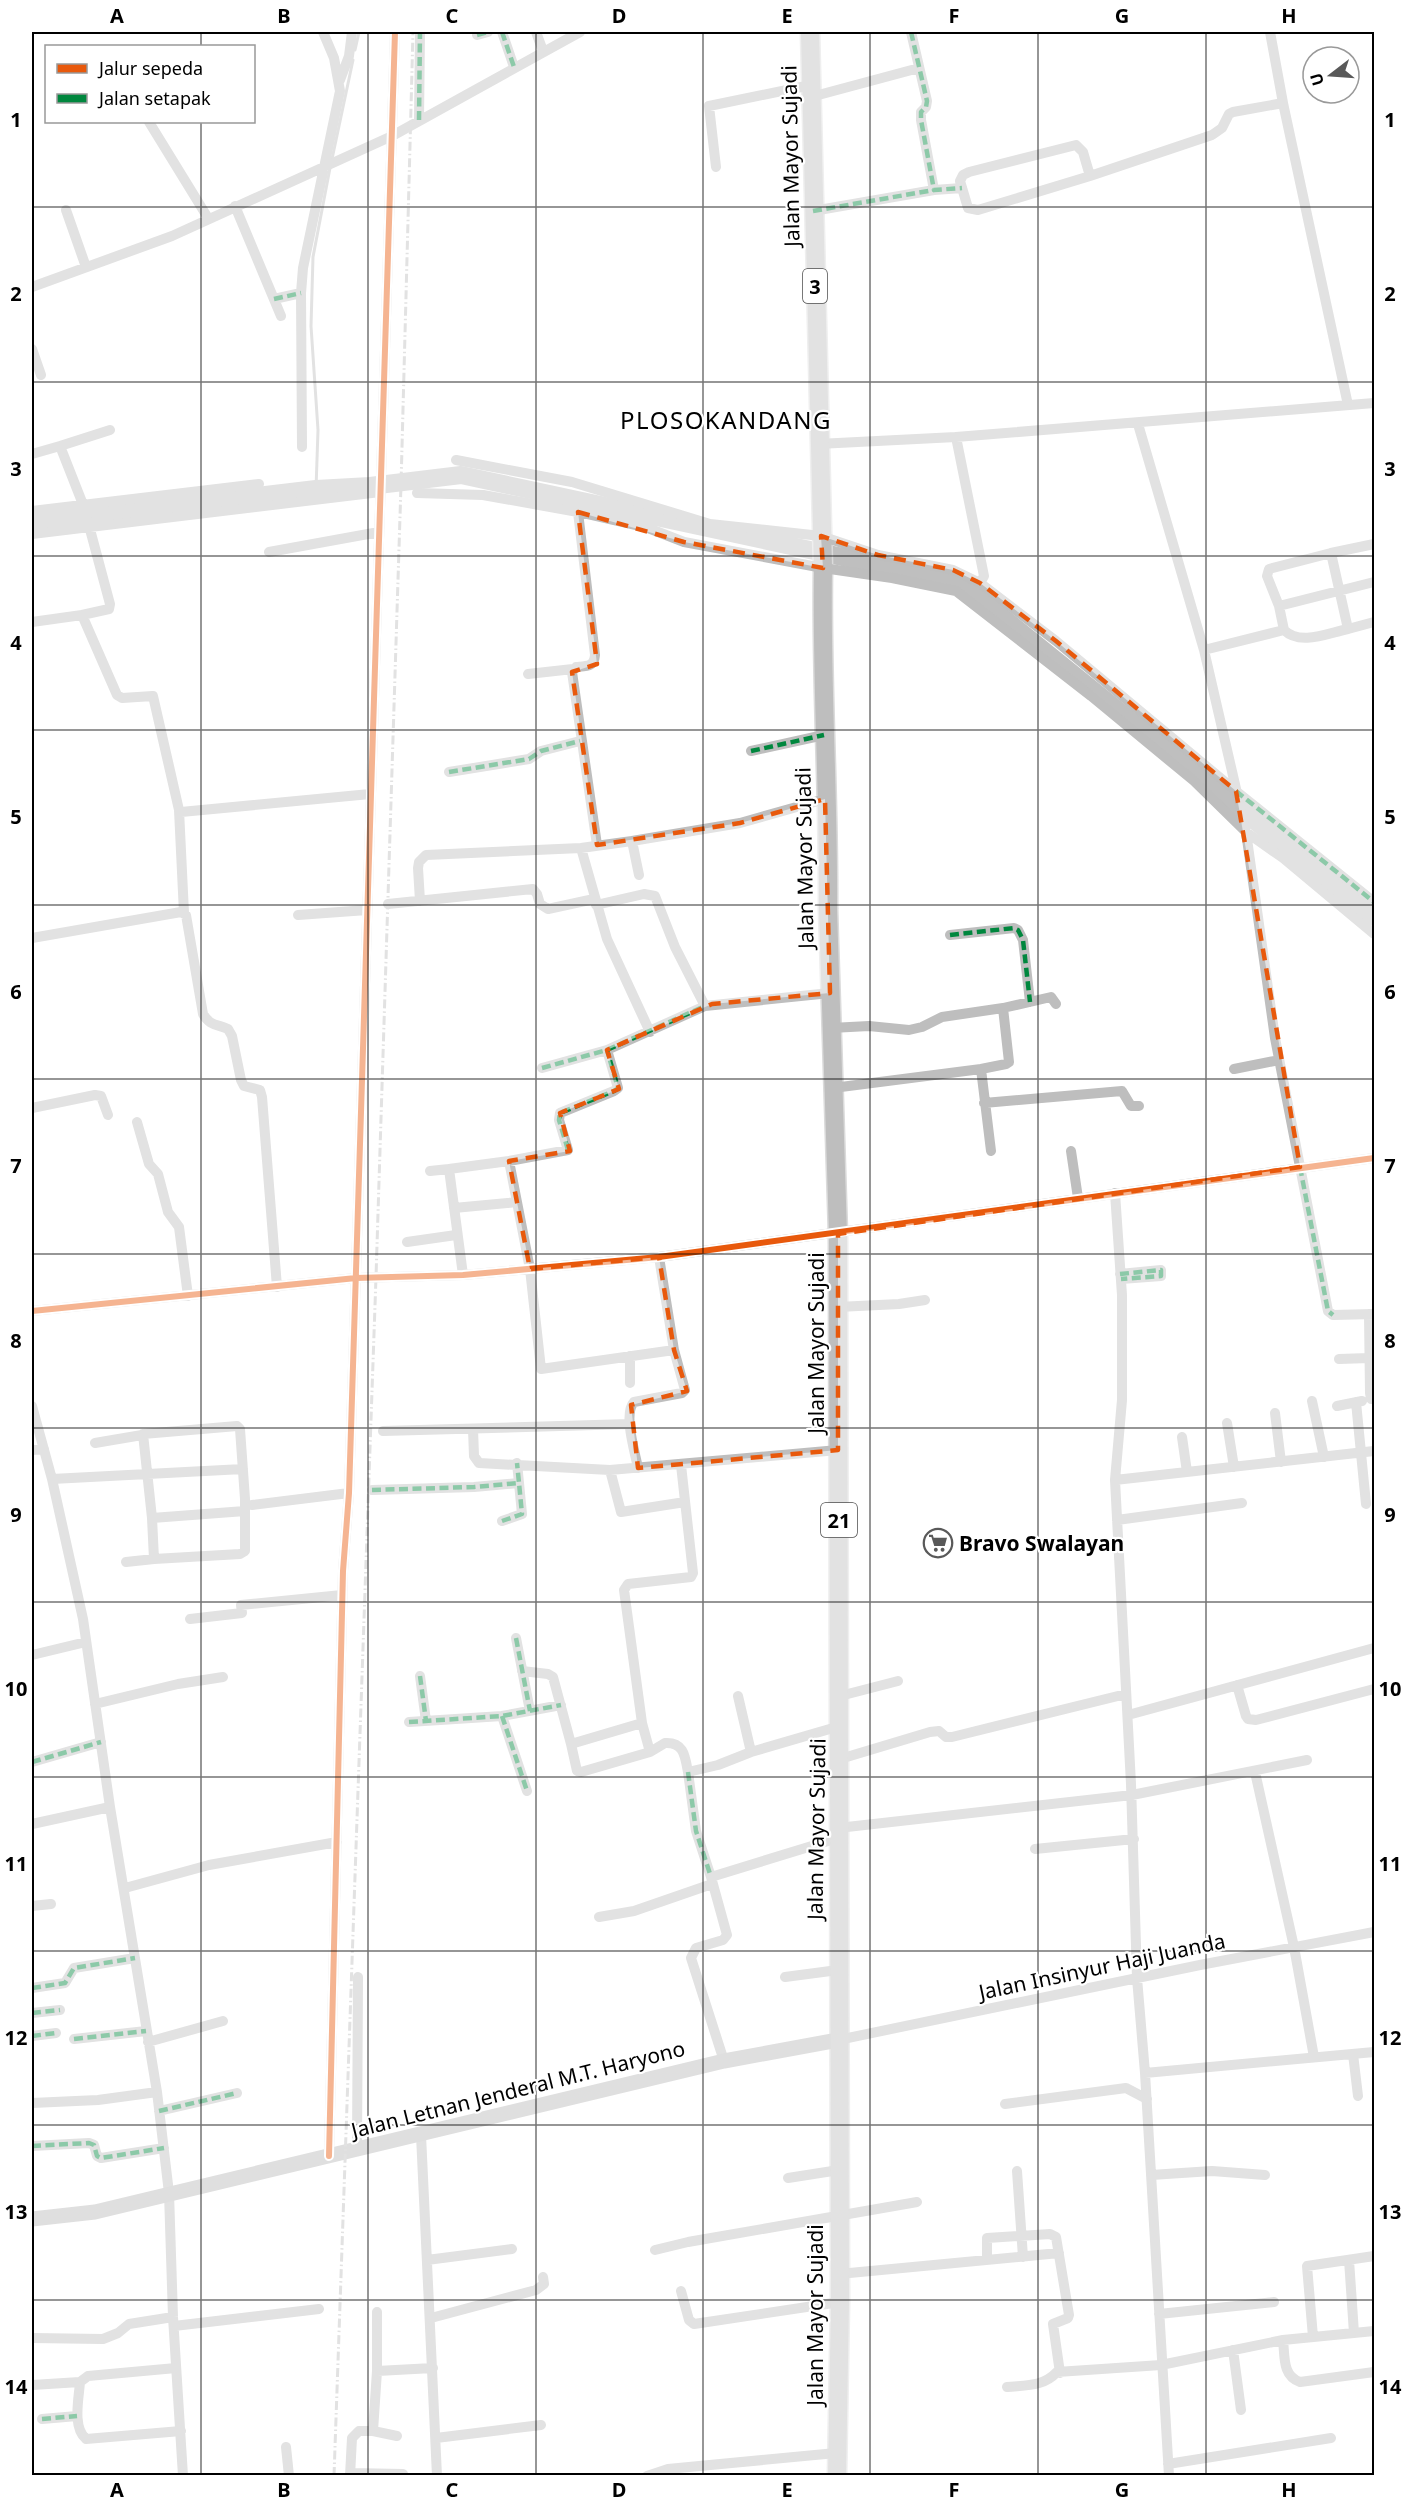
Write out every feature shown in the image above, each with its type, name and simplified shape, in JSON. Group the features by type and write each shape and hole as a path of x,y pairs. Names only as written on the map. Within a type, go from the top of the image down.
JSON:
{"highway":[{"name":"Jalan Mayor Sujadi","path":"810,32 822,566 821,644 838,1234 840,2302 837,2475"}],"main road":[{"name":"Jalan Letnan Jenderal M.T. Haryono","path":"32,2218 94,2212 724,2061 838,2040"}],"street":[{"path":"302,447 301,293 303,268 329,164 339,80 334,58 323,32"},
{"path":"339,80 349,56 352,32"},
{"path":"329,2156 342,1595 349,1492 395,32"},
{"path":"418,120 420,32"},
{"path":"477,35 488,32"},
{"path":"502,32 514,67"},
{"path":"536,32 543,51"},
{"path":"32,287 172,236 392,136 580,32"},
{"path":"911,32 927,101 926,107 921,112 921,120 934,190"},
{"path":"1270,32 1283,104 1348,405"},
{"path":"716,167 709,106 811,91 919,68"},
{"path":"1090,176 1083,152 1076,145 969,172 961,178 966,204 972,210 1090,176 1217,133 1229,114 1233,112 1283,104"},
{"path":"150,123 208,218"},
{"path":"813,211 934,190 962,188"},
{"path":"235,206 281,316"},
{"path":"66,210 86,267"},
{"path":"274,300 301,293"},
{"path":"32,349 41,375"},
{"path":"818,444 956,438 1374,403"},
{"path":"1138,424 1204,650 1237,793 1279,1060 1328,1311 1333,1315 1372,1314 1369,1358 1373,1399 1337,1406"},
{"path":"32,454 110,430"},
{"path":"956,438 984,576 980,583"},
{"path":"32,622 102,612 109,609 110,604 89,524 60,446"},
{"path":"456,460 572,482 710,524 821,539 878,555 953,570 980,583 1065,648 1237,793 1374,902"},
{"path":"32,511 259,484"},
{"path":"32,534 89,524 380,490"},
{"path":"417,493 483,495 578,512 648,528 684,542 956,591 1091,696 1194,781 1244,829 1283,858 1374,934"},
{"path":"528,674 573,669 591,665 594,662 578,512"},
{"path":"268,552 379,532"},
{"path":"1374,544 1269,569 1267,576 1279,606 1284,630 1291,636 1299,639 1374,622"},
{"path":"1331,553 1348,629"},
{"path":"1279,606 1374,582"},
{"path":"82,615 117,695 122,698 150,696 154,699 179,810 184,913 203,1014 213,1025 228,1029 232,1036 241,1080 244,1086 260,1090 262,1097 277,1287"},
{"path":"1204,650 1284,630"},
{"path":"573,669 580,741 597,845"},
{"path":"751,751 824,735"},
{"path":"449,772 529,759 541,751 580,741"},
{"path":"179,810 185,813 370,794"},
{"path":"420,901 418,868 422,858 426,855 581,848 632,841 740,823 825,800"},
{"path":"632,841 639,875"},
{"path":"581,848 606,939 650,1032"},
{"path":"388,904 532,889 537,894 540,904 548,909 644,894 655,896 675,947 705,1006"},
{"path":"298,915 367,910"},
{"path":"32,938 184,913"},
{"path":"950,935 1014,928 1018,930 1023,940 1030,1002"},
{"path":"542,1068 607,1050 705,1006 830,993"},
{"path":"831,1028 869,1026 909,1030 922,1028 942,1017 1003,1008 1051,997 1056,1004"},
{"path":"833,1088 1006,1064 1010,1060 1003,1008"},
{"path":"430,1171 509,1161 568,1150 559,1120 560,1113 618,1088 607,1050"},
{"path":"1234,1069 1279,1060"},
{"path":"981,1069 991,1151"},
{"path":"984,1103 1122,1091 1128,1104 1139,1106"},
{"path":"32,1108 95,1095 101,1096 108,1115"},
{"path":"137,1122 149,1164 158,1174 168,1212 179,1227 188,1296"},
{"path":"1071,1151 1078,1198"},
{"path":"32,1311 356,1278 463,1275 659,1257 1374,1158"},
{"path":"509,1161 530,1269 541,1369 674,1350"},
{"path":"449,1169 463,1275"},
{"path":"1115,1193 1120,1276 1122,1401 1115,1480 1134,1839 1137,1978 1147,2100 1169,2470 1331,2438"},
{"path":"454,1209 517,1202"},
{"path":"407,1242 456,1235"},
{"path":"638,1468 629,1409 634,1402 682,1393 685,1390 674,1350 659,1257"},
{"path":"838,1307 899,1304 925,1300"},
{"path":"630,1356 630,1383"},
{"path":"1339,1359 1369,1358"},
{"path":"1312,1401 1324,1457"},
{"path":"1356,1402 1366,1504"},
{"path":"32,1406 52,1479 86,1641 110,1808 157,2092 170,2193 176,2368 183,2475"},
{"path":"1275,1413 1281,1462"},
{"path":"1227,1423 1234,1467"},
{"path":"383,1431 630,1424"},
{"path":"94,1443 142,1436 144,1433 237,1425 240,1429 248,1508 246,1549 243,1553 126,1562"},
{"path":"473,1430 475,1461 479,1463 517,1463 610,1470 838,1450"},
{"path":"142,1436 152,1518 154,1559"},
{"path":"1182,1437 1186,1472"},
{"path":"32,1450 44,1449"},
{"path":"1115,1480 1374,1451"},
{"path":"502,1521 522,1514 517,1463"},
{"path":"650,1752 642,1724 624,1590 628,1584 691,1578 693,1573 681,1465"},
{"path":"52,1479 146,1472 243,1469"},
{"path":"610,1470 621,1512 685,1502"},
{"path":"372,1490 474,1487 519,1483"},
{"path":"152,1518 248,1508 349,1492"},
{"path":"1117,1520 1242,1503"},
{"path":"190,1619 242,1613 241,1600 342,1595"},
{"path":"516,1638 530,1711"},
{"path":"32,1655 86,1641"},
{"path":"1128,1715 1374,1648"},
{"path":"522,1671 548,1674 553,1677 577,1771 581,1773 650,1752 664,1743 680,1746 685,1751 696,1831 727,1935 723,1940 696,1948 691,1958 724,2061"},
{"path":"420,1676 426,1721"},
{"path":"95,1704 178,1684 223,1677"},
{"path":"840,1696 898,1681"},
{"path":"1237,1685 1246,1716 1248,1719 1256,1720 1374,1689"},
{"path":"840,1759 930,1732 939,1731 946,1737 952,1737 1126,1694"},
{"path":"738,1696 751,1752"},
{"path":"410,1722 502,1716 561,1705"},
{"path":"502,1716 528,1791"},
{"path":"571,1744 642,1724"},
{"path":"688,1772 718,1765 751,1752 840,1726"},
{"path":"32,1762 101,1742"},
{"path":"599,1917 634,1911 838,1833 1132,1795 1307,1760"},
{"path":"1255,1772 1294,1947 1314,2057"},
{"path":"32,1824 110,1808"},
{"path":"1035,1849 1134,1839"},
{"path":"125,1888 209,1865 337,1842"},
{"path":"32,1906 51,1904"},
{"name":"Jalan Insinyur Haji Juanda","path":"838,2040 1374,1932"},
{"path":"32,1988 65,1983 74,1968 135,1958"},
{"path":"785,1977 838,1970"},
{"path":"357,2149 358,1977"},
{"path":"32,2013 60,2010"},
{"path":"74,2039 147,2036 223,2021"},
{"path":"32,2036 56,2033"},
{"path":"1145,2073 1374,2052"},
{"path":"1353,2054 1358,2096"},
{"path":"1005,2104 1126,2088 1147,2100"},
{"path":"32,2103 98,2100 157,2092"},
{"path":"159,2111 237,2093"},
{"path":"421,2135 437,2475"},
{"path":"32,2146 89,2143 94,2145 97,2156 101,2158 164,2148"},
{"path":"788,2178 839,2170"},
{"path":"1017,2171 1023,2257"},
{"path":"1151,2175 1212,2171 1265,2175"},
{"path":"655,2250 688,2241 917,2202"},
{"path":"987,2260 985,2240 987,2238 1054,2235 1069,2315 1068,2318 1053,2324 1060,2373"},
{"path":"428,2260 512,2249"},
{"path":"839,2274 1059,2253"},
{"path":"1313,2337 1306,2266 1374,2256"},
{"path":"1349,2260 1354,2333"},
{"path":"430,2318 536,2290 544,2284 543,2277"},
{"path":"681,2290 689,2320 694,2324 840,2302"},
{"path":"1159,2314 1274,2302"},
{"path":"32,2338 103,2339 118,2333 129,2324 319,2309"},
{"path":"373,2431 377,2371 377,2312"},
{"path":"1007,2387 1040,2385 1047,2382 1057,2372 1161,2365 1283,2340 1374,2331"},
{"path":"1283,2340 1286,2369 1294,2380 1300,2382 1374,2372"},
{"path":"1233,2350 1241,2410"},
{"path":"32,2385 80,2382 88,2376 176,2368"},
{"path":"377,2371 433,2368"},
{"path":"80,2382 78,2416 81,2433 86,2439 181,2431"},
{"path":"42,2419 78,2416"},
{"path":"436,2438 541,2425"},
{"path":"397,2436 373,2431 359,2431 352,2438 350,2474 403,2474"},
{"path":"285,2447 289,2475"},
{"path":"647,2475 668,2469 836,2453"}],"highlighted area":[{"path":"578,512 684,542 823,568 821,536 878,555 953,570 980,583 1056,641 1236,791 1300,1167 838,1234 838,1450 638,1468 631,1405 687,1391 674,1350 659,1257 530,1269 509,1161 570,1151 560,1113 619,1089 607,1050 712,1004 830,993 825,799 740,823 597,845 572,672 597,664"}],"waterway":[{"path":"355,50 359,32"},
{"path":"332,159 353,60"},
{"path":"316,489 318,430 311,326 313,257 330,168"},
{"path":"32,523 316,489 370,486 461,475 959,582 1374,917"}],"railway":[{"path":"334,2476 376,1277 413,32"}],"marked path":[{"path":"419,120 420,32"},
{"path":"477,35 488,32"},
{"path":"502,32 514,67"},
{"path":"911,32 927,101 926,107 921,112 921,120 934,190 962,188"},
{"path":"813,211 934,190"},
{"path":"274,299 301,293"},
{"path":"751,751 824,735"},
{"path":"449,772 529,759 541,751 580,741"},
{"path":"1236,791 1374,902"},
{"path":"950,935 1014,928 1018,930 1023,940 1030,1002"},
{"path":"542,1068 607,1050 705,1006"},
{"path":"568,1150 559,1120 560,1113 618,1088 607,1050"},
{"path":"1300,1167 1328,1311 1333,1315"},
{"path":"1120,1274 1161,1270 1161,1276 1121,1279"},
{"path":"372,1490 474,1487 519,1483 517,1463"},
{"path":"502,1521 522,1514 519,1483"},
{"path":"516,1638 530,1711"},
{"path":"420,1676 426,1721"},
{"path":"409,1722 502,1716 561,1705"},
{"path":"502,1716 527,1791"},
{"path":"32,1762 101,1742"},
{"path":"688,1772 696,1831 711,1877"},
{"path":"32,1988 65,1983 74,1968 135,1958"},
{"path":"32,2013 60,2010"},
{"path":"74,2039 146,2031"},
{"path":"32,2036 56,2033"},
{"path":"159,2111 237,2093"},
{"path":"32,2146 89,2143 94,2145 97,2156 101,2158 164,2148"},
{"path":"42,2419 77,2416"}],"cycle path":[{"path":"329,2156 343,1571 349,1493 395,32"},
{"path":"32,1311 356,1278 463,1275 659,1257 1374,1158"}],"place":[{"name":"Bravo Swalayan","path":"938,1543"}],"district":[{"name":"PLOSOKANDANG","path":"726,419"}]}
